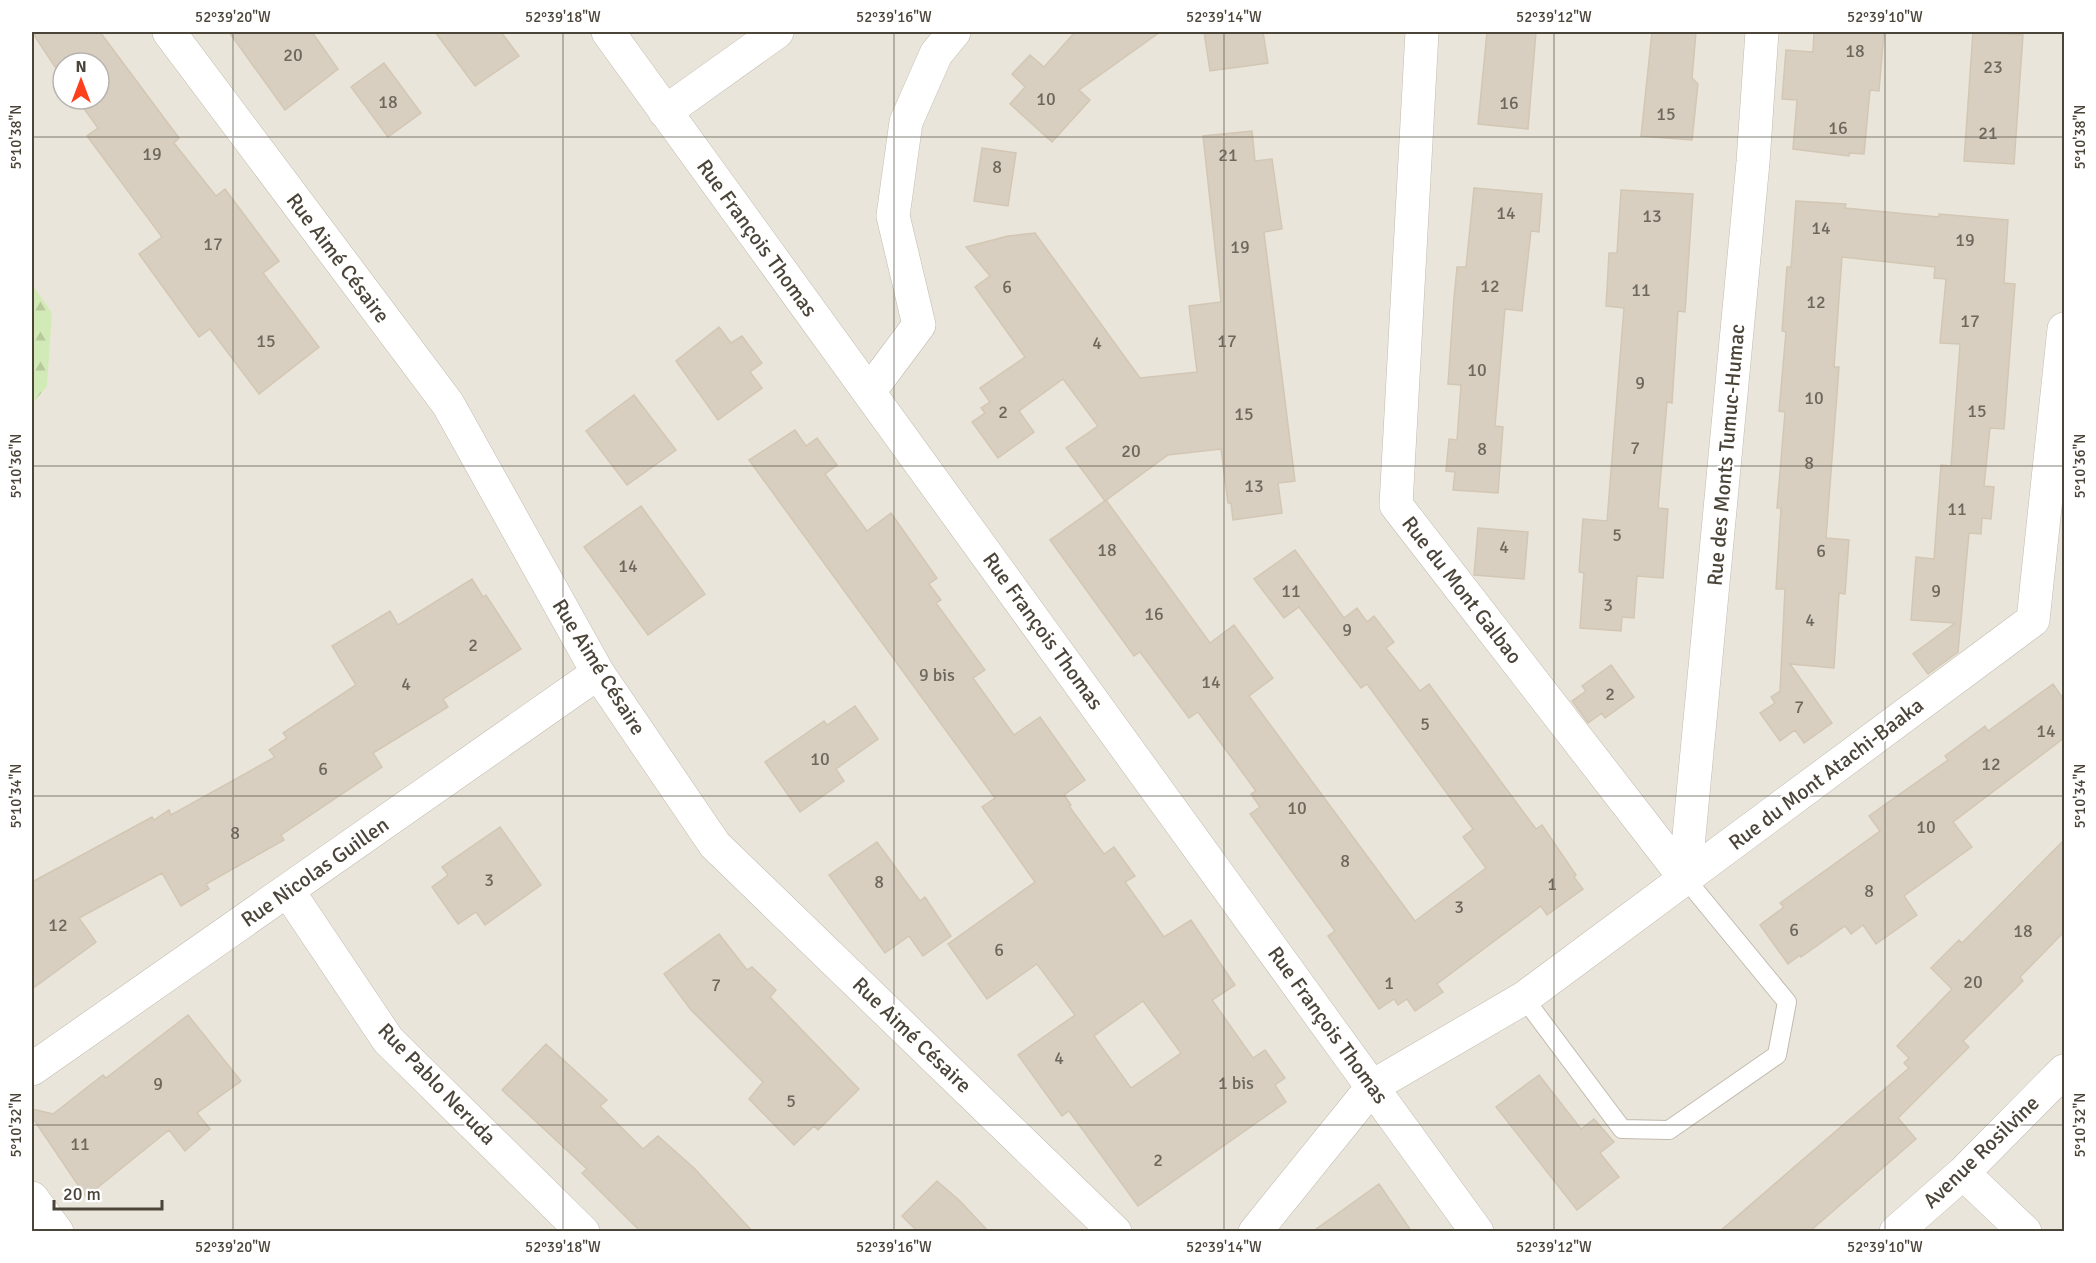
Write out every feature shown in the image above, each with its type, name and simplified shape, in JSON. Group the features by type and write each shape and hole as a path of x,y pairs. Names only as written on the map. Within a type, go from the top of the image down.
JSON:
{"street":[{"name":"Rue Aimé Césaire","path":"169,32 448,404 598,673 716,844 1115,1232"},
{"name":"Rue François Thomas","path":"608,32 1477,1232"},
{"path":"665,112 777,32"},
{"path":"869,392 920,326 893,216 906,122 936,54 954,32"},
{"name":"Rue du Mont Galbao","path":"1422,32 1396,505 1686,878"},
{"name":"Rue des Monts Tumuc-Humac","path":"1686,878 1753,162 1762,32"},
{"name":"Rue du Mont Atachi-Baaka","path":"1373,1086 1524,998 2033,620 2064,329"},
{"name":"Rue Nicolas Guillen","path":"32,1069 598,673"},
{"name":"Rue Pablo Neruda","path":"288,891 388,1040 584,1232"},
{"name":"Avenue Rosilvine","path":"1896,1232 1963,1173 2064,1071"},
{"path":"1255,1232 1373,1086"},
{"path":"1963,1173 2025,1232"},
{"path":"32,1198 57,1232"}],"lane":[{"path":"1524,998 1622,1129 1669,1130 1777,1055 1787,1002 1686,878"}],"shaded area":[{"path":"32,32 2064,32 2064,1231 32,1231"}],"green space":[{"path":"32,284 52,313 47,386 32,404"}],"building":[{"path":"32,32 100,32 179,138 174,143 216,196 225,189 279,261 263,273 319,347 259,394 210,329 199,337 139,254 162,237 87,136 98,128 86,111 111,111 111,51 51,51 51,61"},
{"path":"229,32 312,32 338,69 285,110"},
{"path":"435,32 501,32 519,56 475,86"},
{"path":"1075,32 1160,32 1079,90 1090,100 1052,142 1010,104 1025,87 1012,74 1030,55 1044,67"},
{"path":"1204,32 1263,32 1268,63 1210,71"},
{"path":"1487,32 1536,32 1528,129 1478,124"},
{"path":"1652,32 1696,32 1692,78 1698,84 1692,140 1641,136"},
{"path":"1814,32 1884,32 1879,91 1870,90 1864,154 1849,153 1849,156 1793,149 1797,100 1782,99 1786,50 1813,52"},
{"path":"1973,32 2023,35 2014,164 1964,161"},
{"path":"384,63 421,113 388,137 351,87"},
{"path":"1252,131 1255,161 1272,159 1282,229 1264,232 1295,481 1278,483 1282,513 1233,520 1231,503 1228,503 1221,449 1168,455 1105,501 1066,448 1098,426 1063,379 1019,411 1034,432 998,458 972,422 985,413 981,408 990,402 980,388 1025,357 975,287 990,276 966,247 1008,236 1035,233 1140,378 1197,372 1189,306 1221,302 1203,136"},
{"path":"982,148 1016,153 1008,206 974,201"},
{"path":"1474,188 1542,194 1539,232 1531,231 1522,311 1505,309 1495,426 1503,427 1498,493 1453,490 1455,472 1446,471 1449,439 1457,440 1461,385 1448,384 1457,267 1466,267"},
{"path":"1621,190 1693,194 1685,312 1678,311 1672,403 1667,402 1658,508 1668,509 1663,578 1637,576 1634,618 1622,617 1621,631 1580,628 1584,573 1579,572 1583,519 1607,521 1624,308 1606,306 1609,253 1617,253"},
{"path":"1796,201 1846,204 1845,208 1939,217 1939,214 2008,220 2004,283 2015,284 2004,429 1990,428 1984,486 1994,487 1991,519 1982,518 1981,534 1969,533 1958,652 1928,674 1913,654 1955,623 1911,620 1916,557 1934,559 1941,465 1951,466 1960,344 1940,343 1946,279 1934,278 1935,267 1842,257 1834,367 1839,367 1826,538 1849,540 1845,594 1839,593 1834,668 1790,664 1832,723 1804,743 1795,730 1780,741 1760,713 1775,703 1771,697 1780,691 1785,589 1776,589 1781,508 1777,508 1785,412 1779,411 1786,332 1782,331 1787,267 1791,267"},
{"path":"719,327 731,343 742,336 762,363 750,372 762,388 718,420 676,361"},
{"path":"634,395 676,450 627,485 586,431"},
{"path":"795,430 806,446 817,438 837,465 825,474 867,531 891,513 937,578 929,584 941,600 936,603 985,670 973,678 1014,735 1040,717 1085,780 1064,795 1071,805 1069,806 1104,854 1114,847 1135,876 1125,882 1164,937 1191,920 1235,985 1212,1000 1253,1058 1265,1050 1285,1078 1275,1085 1286,1102 1138,1206 1069,1111 1062,1116 1018,1055 1075,1015 1037,964 987,999 948,944 1035,882 982,807 995,798 749,460","holes":["1143,1001 1181,1053 1131,1088 1094,1036"]},
{"path":"1106,500 1210,643 1234,625 1273,678 1249,696 1415,921 1486,868 1463,837 1473,829 1367,684 1361,688 1299,607 1284,618 1254,579 1295,550 1344,618 1357,608 1367,622 1374,616 1394,642 1386,648 1420,691 1429,684 1536,829 1542,825 1583,889 1547,915 1541,906 1437,984 1443,992 1415,1011 1407,999 1398,1005 1394,999 1379,1009 1328,936 1335,931 1250,814 1260,807 1251,794 1256,791 1198,712 1189,718 1140,652 1134,656 1050,540"},
{"path":"641,506 705,594 648,635 584,547"},
{"path":"1478,528 1528,532 1524,579 1474,575"},
{"path":"472,579 483,597 486,595 521,649 443,699 448,707 373,753 382,767 281,835 284,840 206,884 209,889 181,906 162,873 79,918 96,942 32,989 32,882 152,817 154,820 169,810 171,815 275,757 269,750 287,738 283,733 356,685 332,646 390,611 398,625"},
{"path":"1611,665 1634,697 1605,718 1602,713 1588,723 1572,701 1586,691 1582,686"},
{"path":"2053,684 2064,700 2064,738 1953,822 1972,847 1904,896 1917,915 1876,944 1863,925 1851,934 1845,926 1788,964 1760,925 1784,907 1780,903 1880,831 1869,816 1948,760 1945,756 1985,726 1988,731"},
{"path":"855,706 878,739 836,769 844,781 800,812 765,762 824,721 827,725"},
{"path":"500,827 541,885 485,925 476,912 458,924 432,887 448,875 442,867"},
{"path":"2064,840 2064,932 2020,977 2023,981 1963,1041 1969,1047 1898,1118 1916,1139 1809,1232 1719,1232 1909,1068 1904,1063 1909,1058 1897,1046 1952,989 1931,968 1959,940 1962,943"},
{"path":"877,842 920,901 925,897 951,936 923,956 909,936 885,953 829,875"},
{"path":"719,934 747,970 752,967 776,990 770,997 859,1089 818,1130 814,1126 794,1145 749,1099 763,1082 691,1010 664,974"},
{"path":"188,1015 241,1081 197,1113 210,1129 185,1151 169,1130 86,1197 32,1117 32,1109 53,1114 103,1075 106,1078"},
{"path":"546,1044 607,1100 600,1106 643,1149 658,1136 695,1169 753,1232 641,1232 582,1173 587,1169 502,1090"},
{"path":"1539,1075 1581,1129 1594,1119 1614,1142 1600,1153 1619,1177 1577,1210 1496,1107"},
{"path":"937,1181 960,1201 989,1232 918,1232 902,1216"},
{"path":"1379,1184 1412,1232 1312,1232"}]}
